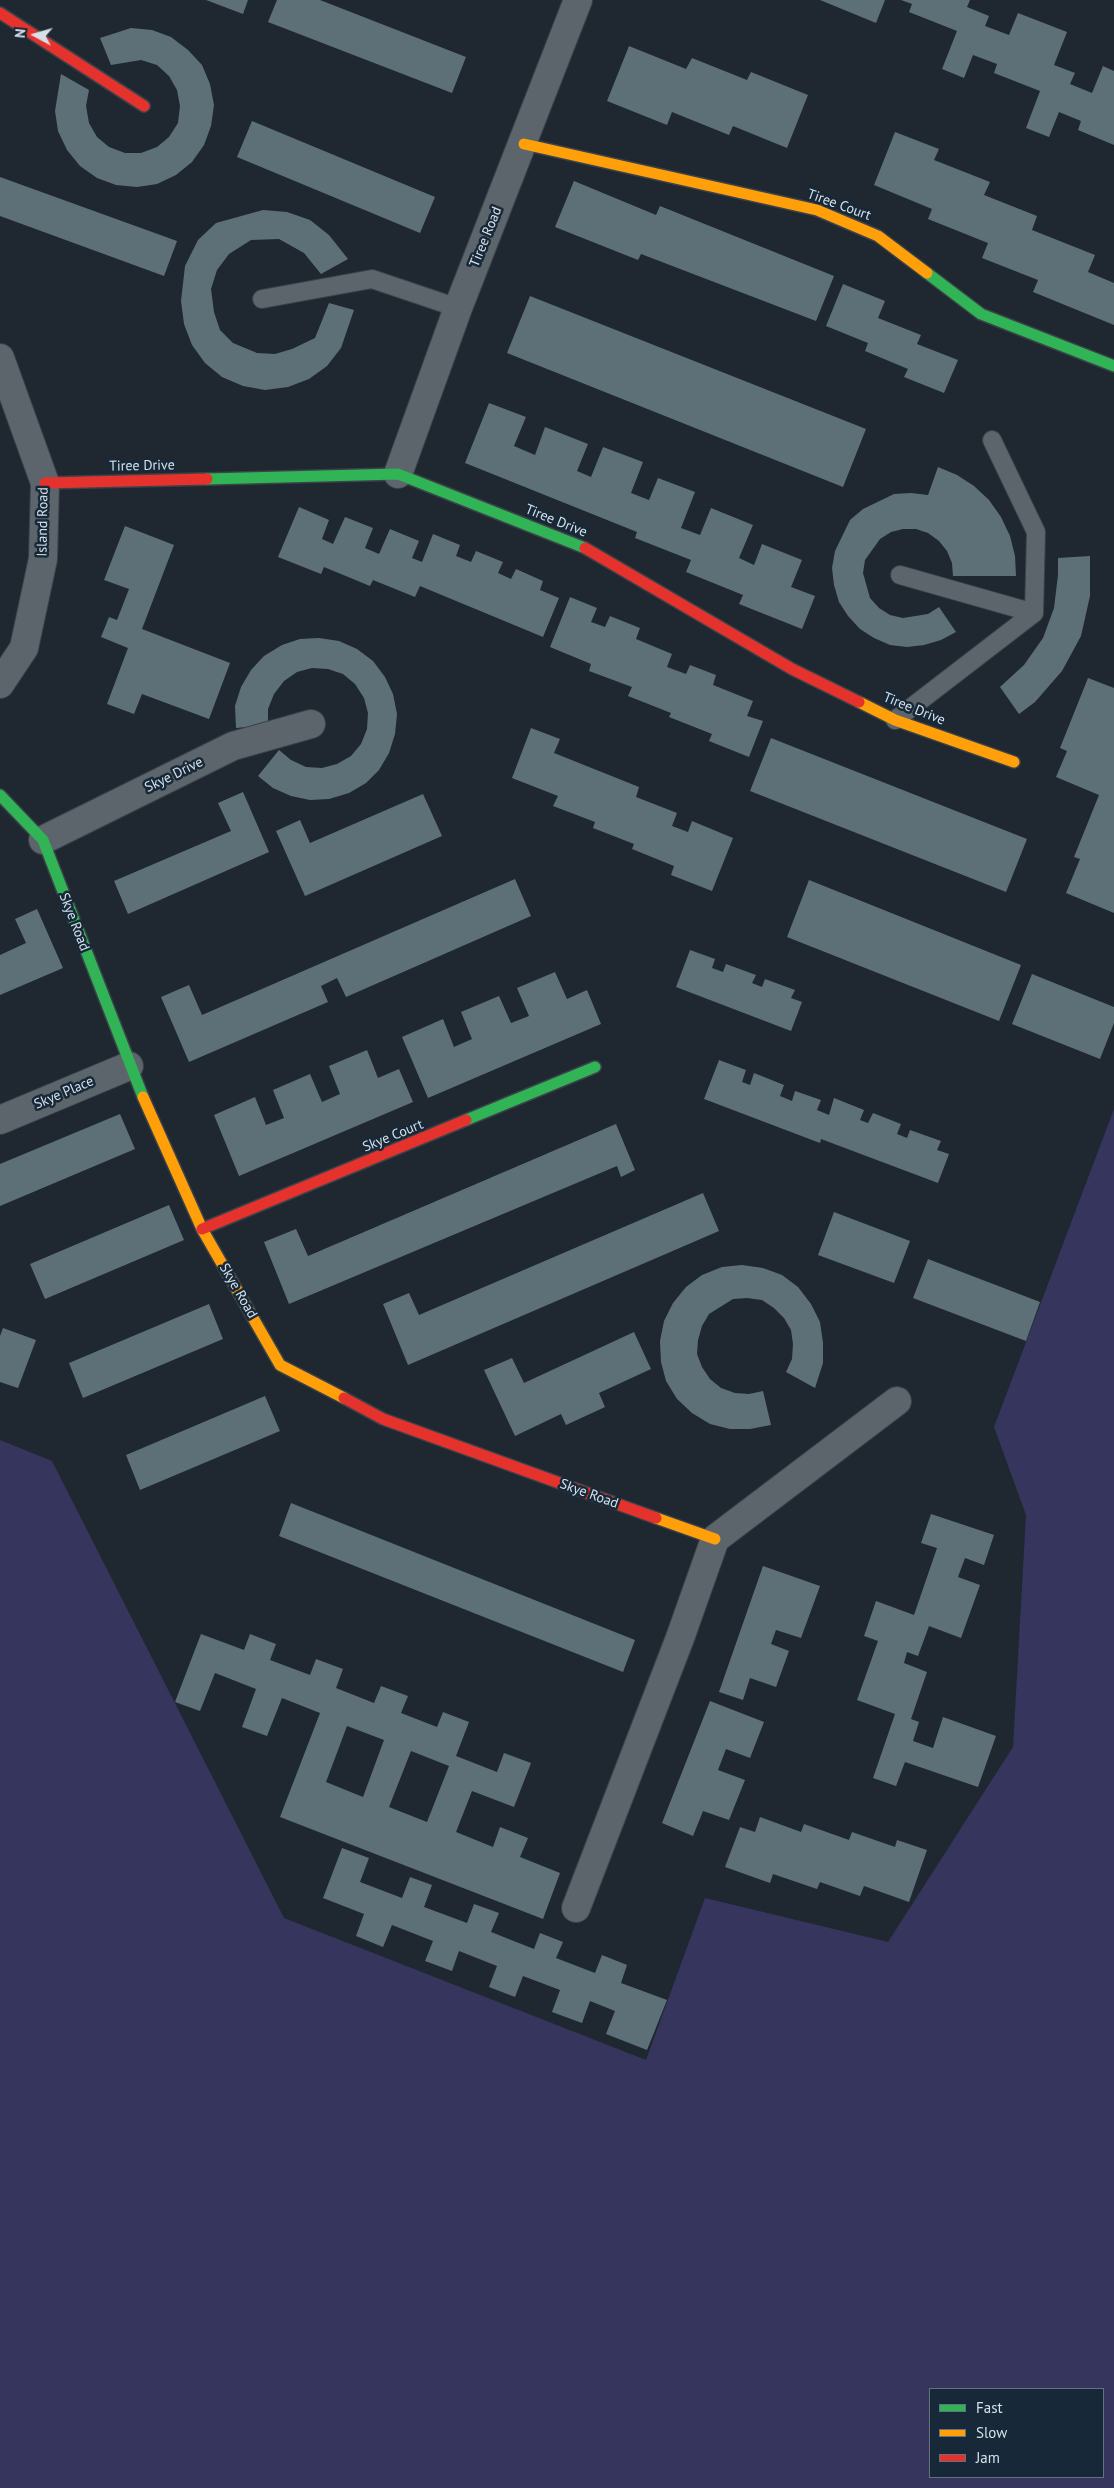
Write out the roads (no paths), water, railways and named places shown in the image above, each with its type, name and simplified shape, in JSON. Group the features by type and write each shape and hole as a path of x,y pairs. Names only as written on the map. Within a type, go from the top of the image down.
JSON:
{"street":[{"name":"Tiree Road","path":"398,474 458,308 524,144 578,0"},
{"path":"0,13 144,106"},
{"name":"Tiree Court","path":"524,144 817,210 878,236 981,314 1114,366"},
{"name":"Island Road","path":"0,358 44,483 43,558 24,648 0,684"},
{"name":"Tiree Drive","path":"44,483 398,474 586,548 792,668 895,720 1014,762"},
{"name":"Skye Drive","path":"43,840 233,746 311,724"},
{"name":"Skye Road","path":"0,795 43,840 128,1066 202,1230 280,1365 383,1419 715,1540"},
{"name":"Skye Place","path":"0,1120 128,1066"},
{"name":"Skye Court","path":"202,1230 595,1067"},
{"path":"576,1908 680,1638 715,1540 897,1401"}],"lane":[{"path":"262,299 372,280 458,308"},
{"path":"992,440 1036,532 1034,613"},
{"path":"900,575 1034,613"},
{"path":"895,720 1034,613"}]}
